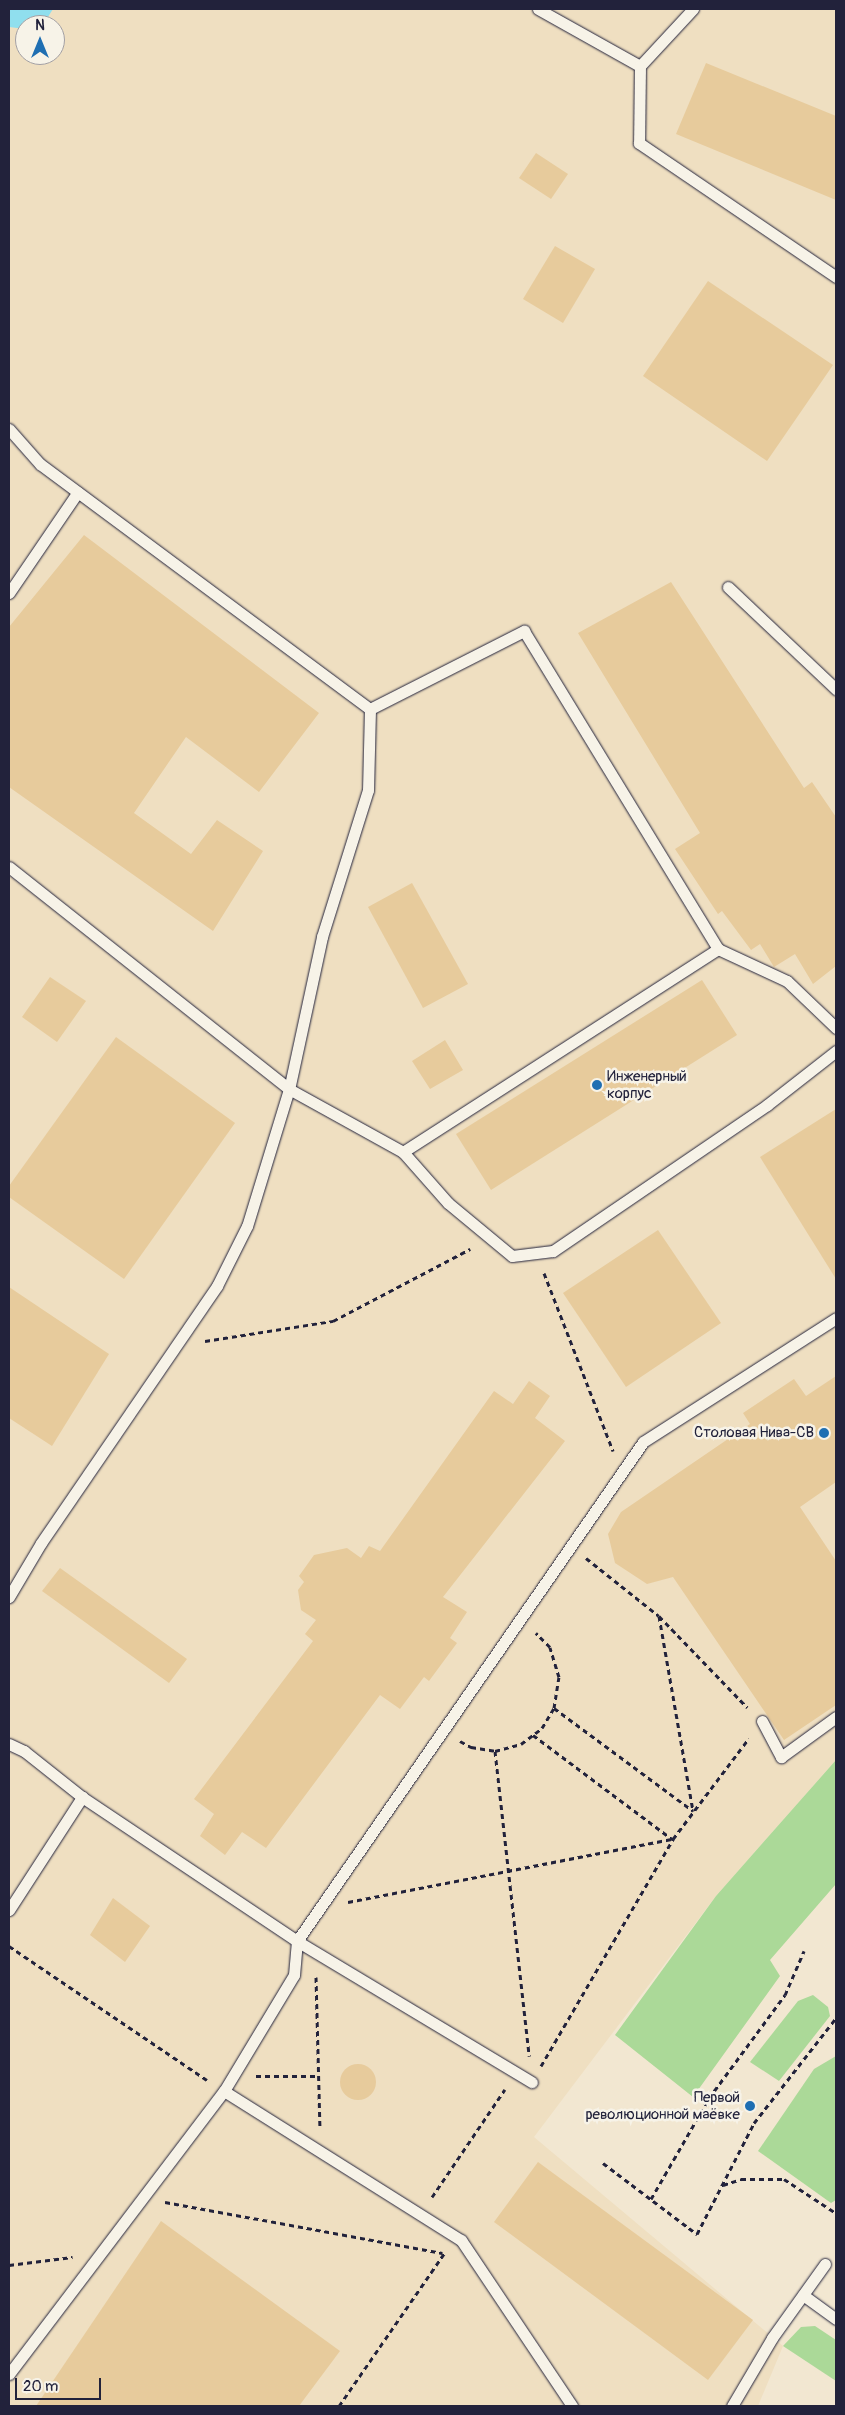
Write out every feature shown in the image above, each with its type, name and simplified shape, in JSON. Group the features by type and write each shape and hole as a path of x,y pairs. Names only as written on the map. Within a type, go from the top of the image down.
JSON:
{"lane":[{"path":"538,9 640,66"},
{"path":"693,9 640,66 639,143 836,277"},
{"path":"9,429 40,464 370,709"},
{"path":"9,594 78,492"},
{"path":"728,587 836,688"},
{"path":"370,709 524,631 718,949 787,981 836,1028"},
{"path":"9,1597 41,1543 217,1286 247,1226 289,1089 322,937 368,790 370,709"},
{"path":"9,867 289,1089 403,1152 448,1203 512,1256 553,1251 767,1105 836,1052"},
{"path":"403,1152 718,949"},
{"path":"9,2374 224,2091 294,1975 297,1941 643,1442 836,1318"},
{"path":"762,1721 781,1757 836,1717"},
{"path":"9,1744 24,1750 82,1797 297,1941 532,2082"},
{"path":"9,1910 82,1797"},
{"path":"224,2091 461,2240 572,2406"},
{"path":"732,2406 802,2295 825,2264"},
{"path":"802,2295 836,2319"}],"path":[{"path":"171,1354 214,1338 333,1321 385,1292 425,1276 488,1236"},
{"path":"536,1253 622,1472"},
{"path":"532,2082 672,1839 762,1721 659,1616 571,1545"},
{"path":"659,1616 693,1812"},
{"path":"443,1730 471,1747 495,1750 521,1744 542,1728 554,1708 559,1677 550,1647 519,1620"},
{"path":"554,1708 693,1812"},
{"path":"533,1735 672,1839"},
{"path":"495,1750 532,2082"},
{"path":"321,1907 672,1839"},
{"path":"9,1946 224,2091"},
{"path":"651,2199 709,2098 785,1995 804,1951"},
{"path":"315,1952 321,2152"},
{"path":"603,2163 697,2234 754,2123 836,2018"},
{"path":"420,2214 517,2072"},
{"path":"233,2076 318,2076"},
{"path":"722,2185 741,2179 784,2179 836,2213"},
{"path":"143,2198 476,2260"},
{"path":"9,2264 100,2254"},
{"path":"339,2406 444,2254"}],"shaded area":[{"path":"9,9 836,9 836,1760 716,1896 534,2137 783,2346 758,2406 9,2406"}],"green space":[{"path":"836,1760 836,1884 770,1960 780,1976 693,2097 615,2035 716,1896"},
{"path":"813,1995 828,2007 830,2016 779,2081 750,2062 798,2001"},
{"path":"836,2056 836,2200 831,2203 758,2151 814,2069"},
{"path":"815,2326 836,2340 836,2381 783,2346 801,2327"}],"water":[{"path":"9,9 53,9 49,15 15,15 15,28 9,27"}],"building":[{"path":"706,63 836,116 836,200 676,134"},
{"path":"536,153 568,174 551,199 519,178"},
{"path":"555,246 595,269 563,323 523,299"},
{"path":"708,281 833,365 767,461 643,376"},
{"path":"84,535 319,713 259,792 186,737 134,813 191,854 217,820 263,851 213,931 9,787 9,627"},
{"path":"671,582 804,788 812,782 836,817 836,966 813,984 795,954 774,967 760,944 751,950 722,911 718,914 675,849 700,833 578,633"},
{"path":"412,883 468,984 423,1008 368,907"},
{"path":"50,977 86,1001 57,1042 22,1017"},
{"name":"Инженерный корпус","path":"702,980 737,1035 491,1190 456,1134"},
{"path":"116,1037 235,1123 124,1279 9,1197 9,1186"},
{"path":"445,1040 463,1070 430,1089 412,1061"},
{"path":"836,1109 836,1279 760,1157"},
{"path":"658,1230 721,1323 626,1387 563,1293"},
{"path":"9,1287 109,1354 52,1446 9,1418"},
{"path":"836,1376 836,1482 800,1507 836,1561 836,1705 784,1740 673,1577 647,1584 615,1563 608,1534 621,1512 750,1424 743,1413 794,1379 806,1396"},
{"path":"529,1381 550,1396 535,1418 565,1441 443,1597 467,1612 450,1638 457,1643 429,1681 424,1677 400,1709 380,1695 266,1848 242,1832 225,1855 200,1836 214,1814 194,1799 313,1641 305,1634 316,1620 301,1610 298,1590 304,1582 299,1576 314,1555 347,1548 361,1558 369,1546 380,1551 494,1391 513,1404"},
{"path":"60,1568 187,1659 169,1683 42,1591"},
{"path":"113,1898 150,1926 125,1962 90,1935"},
{"path":"358,2064 370,2070 376,2082 370,2094 358,2100 346,2094 340,2082 346,2070"},
{"path":"538,2162 753,2320 708,2380 494,2222"},
{"path":"161,2221 340,2351 299,2406 36,2406"}],"place":[{"name":"Инженерный корпус","path":"597,1085"},
{"name":"Столовая Нива-СВ","path":"824,1433"},
{"name":"Первой революционной маёвке","path":"750,2106"}]}
